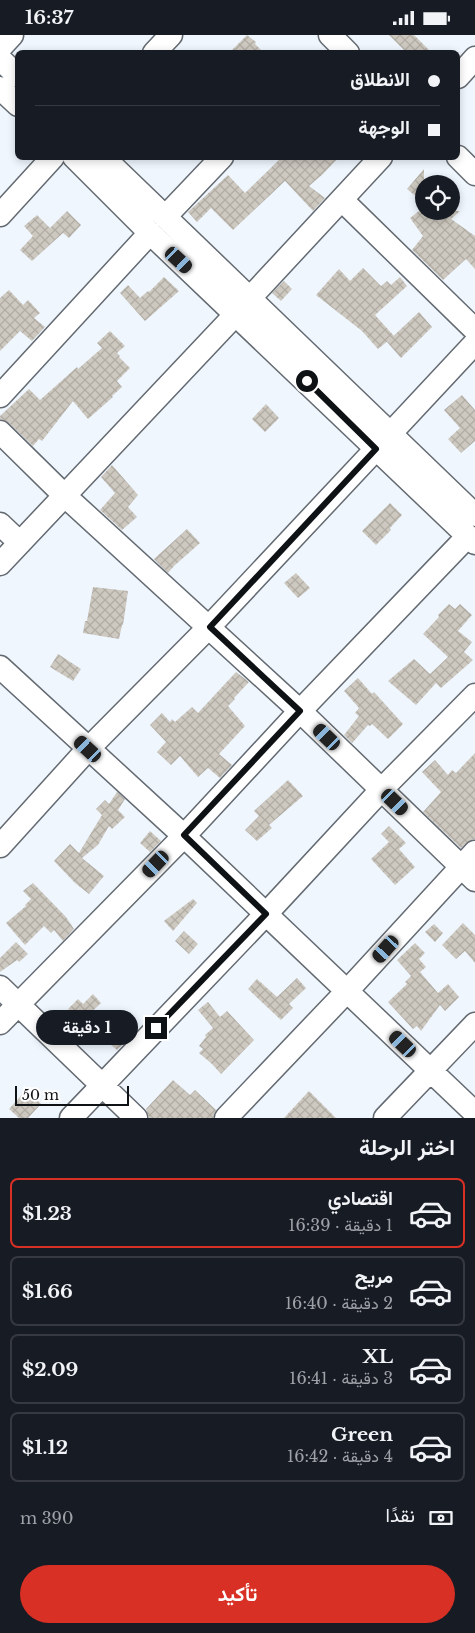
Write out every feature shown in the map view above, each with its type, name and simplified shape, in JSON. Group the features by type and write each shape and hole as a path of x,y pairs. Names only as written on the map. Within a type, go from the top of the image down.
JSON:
{"street":[{"path":"0,47 12,35"},
{"path":"157,50 171,35"},
{"path":"460,75 475,58"},
{"path":"0,59 15,73"},
{"path":"0,88 15,102"},
{"path":"460,159 475,174"},
{"path":"0,215 50,160"},
{"path":"0,1023 184,835 300,711 472,539 383,441 243,306 157,225 78,160"},
{"path":"105,160 157,225"},
{"path":"0,396 219,160"},
{"path":"0,563 378,160"},
{"path":"342,200 475,330"},
{"path":"0,846 88,749 210,627 475,343"},
{"path":"0,432 64,495 210,627 382,789 470,866 226,1118"},
{"path":"383,441 475,515"},
{"path":"0,524 20,543"},
{"path":"0,667 184,835 475,1113"},
{"path":"71,1118 266,914 382,789 475,695"},
{"path":"0,987 136,1118"},
{"path":"385,1118 475,1024"}],"building":[{"path":"247,35 256,42 255,44 261,50 232,50"},
{"path":"389,35 414,35 429,50 404,50"},
{"path":"279,160 336,160 309,186 325,198 313,211 285,181 233,230 211,208 197,222 188,212 228,175 245,193"},
{"path":"415,180 415,196 407,189"},
{"path":"67,211 81,225 69,238 63,233 32,261 20,250 33,236 24,226 37,215 50,228"},
{"path":"415,214 415,220 452,220 475,236 475,269 466,259 443,280 412,250 423,236 410,218"},
{"path":"363,268 381,286 387,281 391,285 400,277 407,286 375,315 394,336 378,349 362,331 316,295 339,269 350,281"},
{"path":"164,277 179,291 145,321 120,293 128,285 140,298"},
{"path":"284,281 292,289 281,301 272,293"},
{"path":"9,290 23,305 28,300 40,313 34,318 45,327 32,341 20,331 0,351 0,298"},
{"path":"419,312 432,327 401,358 387,342"},
{"path":"110,331 125,346 117,353 130,368 117,381 122,387 88,419 73,401 42,441 39,439 33,446 9,423 0,419 0,416 29,389 40,400 77,367 78,369 102,348 97,343"},
{"path":"462,395 475,410 475,441 461,453 448,439 460,428 444,410"},
{"path":"266,404 279,418 265,432 252,419"},
{"path":"112,465 138,495 128,507 137,517 122,530 100,510 115,493 101,477"},
{"path":"390,503 402,515 390,528 391,530 376,545 362,531"},
{"path":"187,529 200,543 168,573 154,559"},
{"path":"296,573 310,588 298,598 284,583"},
{"path":"93,587 128,591 119,639 83,633"},
{"path":"449,604 455,609 460,604 472,615 458,631 472,642 464,652 473,660 441,688 436,683 416,705 388,681 414,659 430,674 448,657 423,634"},
{"path":"58,654 81,669 73,681 50,667"},
{"path":"236,672 249,682 228,706 245,726 219,754 232,765 220,778 208,768 198,777 180,756 171,765 157,752 166,742 150,725 162,713 170,722 172,719 175,722 192,707 198,713"},
{"path":"358,678 372,694 374,692 403,724 388,739 372,724 368,725 352,743 344,735 359,716 355,713 359,708 344,691"},
{"path":"475,753 475,839 461,848 423,812 441,792 422,772 435,760 448,775 452,770 456,773"},
{"path":"288,780 303,796 269,825 272,828 257,841 245,830 259,816 254,811"},
{"path":"117,792 125,799 118,810 125,817 112,829 109,826 98,845 82,858 104,876 89,894 75,883 54,861 70,844 79,853 102,815 96,809 105,800 109,804"},
{"path":"389,826 406,843 399,849 415,867 395,885 371,859 389,842 381,834"},
{"path":"150,831 161,841 150,852 140,843"},
{"path":"33,883 66,917 74,929 63,941 54,930 51,933 44,926 25,945 6,923 26,906 31,899 23,891"},
{"path":"193,899 197,903 173,931 164,921"},
{"path":"463,923 475,935 475,963 465,951 456,959 442,945"},
{"path":"434,924 443,933 435,942 425,932"},
{"path":"184,931 198,944 189,954 175,941"},
{"path":"16,942 28,954 19,962 17,960 0,972 0,958"},
{"path":"415,943 425,953 419,959 426,967 420,972 438,993 448,984 459,997 445,1011 440,1005 421,1031 417,1026 413,1029 388,1002 407,984 405,982 411,976 397,960"},
{"path":"297,978 306,988 289,1004 293,1008 281,1020 248,989 257,979 277,997"},
{"path":"93,994 101,1003 82,1021 68,1009 78,999 83,1004"},
{"path":"208,1002 220,1017 227,1011 254,1040 221,1074 199,1053 203,1049 199,1046 206,1037 205,1035 213,1028 198,1010"},
{"path":"126,1025 135,1033 117,1050 110,1044"},
{"path":"173,1080 190,1095 195,1090 216,1110 213,1118 149,1118 146,1109"},
{"path":"27,1089 41,1104 28,1118 19,1118 9,1109"},
{"path":"309,1091 336,1118 284,1118"}],"route":[{"path":"156,1028 266,914 184,835 300,711 210,627 376,449 307,381"}]}
